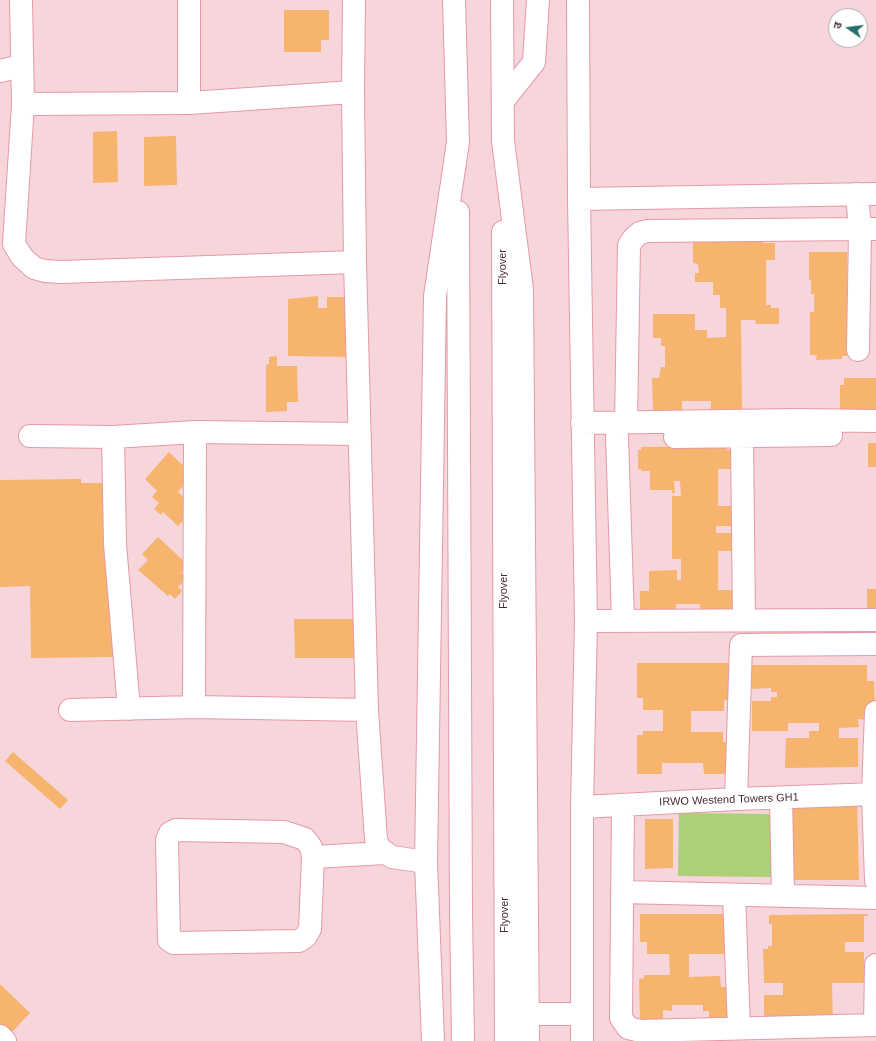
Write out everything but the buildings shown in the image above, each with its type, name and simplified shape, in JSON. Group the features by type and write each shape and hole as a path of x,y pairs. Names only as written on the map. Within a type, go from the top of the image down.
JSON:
{"street":[{"path":"20,0 23,104 14,244 22,257 34,268 45,271 61,272 355,262"},
{"path":"189,0 189,103"},
{"path":"354,0 353,92 355,262 367,710 376,839 379,848 392,858 426,862"},
{"path":"454,0 458,142 463,1041"},
{"path":"502,0 503,141 522,290 528,1041"},
{"path":"503,101 534,62 536,50 538,0"},
{"path":"578,0 579,199 586,621 582,807 582,1041"},
{"path":"0,71 21,66"},
{"path":"23,104 189,103 353,92"},
{"name":"Flyover","path":"503,141 506,1041"},
{"path":"433,1041 426,862 435,296 458,142"},
{"path":"579,199 867,194 868,229 858,350"},
{"path":"623,620 622,430 629,245 640,233 648,231 868,229"},
{"path":"622,430 774,420 876,421"},
{"path":"582,430 622,430 742,437 876,435"},
{"path":"30,436 113,437 195,432 360,434"},
{"path":"194,707 195,432"},
{"path":"113,437 115,544 129,709"},
{"path":"742,437 744,620"},
{"path":"586,621 744,620 819,622 876,620"},
{"path":"736,799 741,645 876,644"},
{"path":"70,710 194,707 367,710"},
{"path":"876,712 874,794 876,880"},
{"name":"IRWO Westend Towers GH1","path":"582,807 874,794"},
{"path":"781,798 783,896"},
{"path":"623,805 621,1018 628,1028 641,1031 876,1025 876,966"},
{"path":"176,830 284,832 305,839 311,847 313,857 310,929 306,936 299,941 174,943 169,940 167,840 170,833 176,830"},
{"path":"313,857 385,854"},
{"path":"623,892 876,898"},
{"path":"734,895 739,1028"},
{"path":"528,1014 581,1014"},
{"path":"0,1036 5,1041"}],"green space":[{"path":"679,813 772,814 771,877 678,876"}]}
